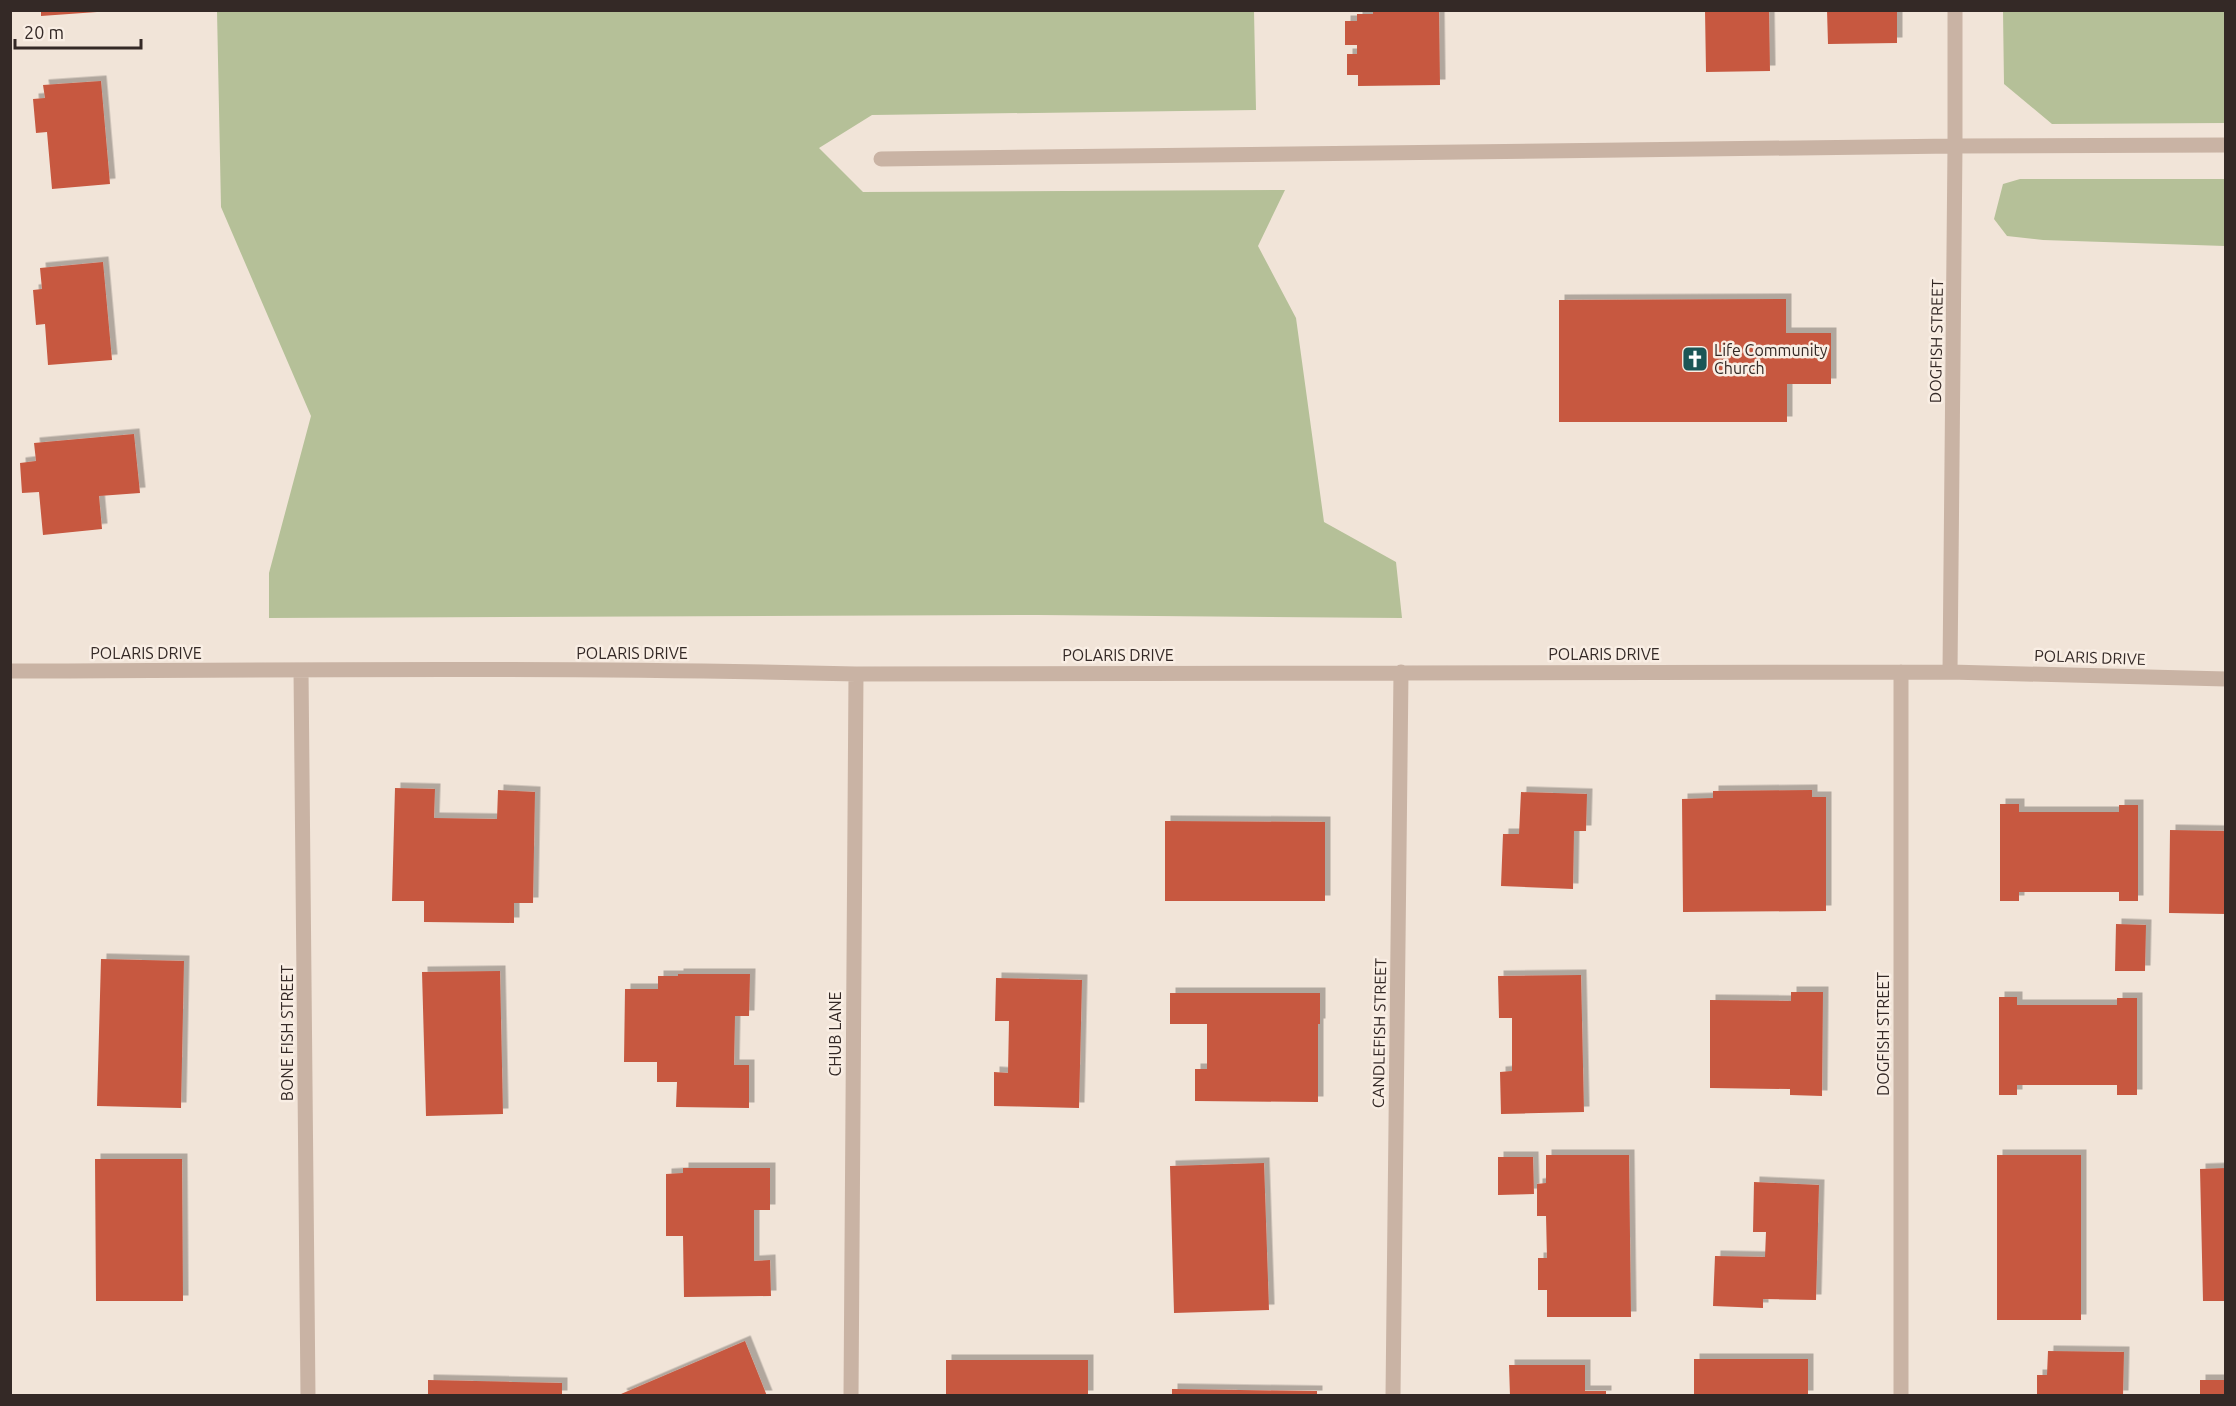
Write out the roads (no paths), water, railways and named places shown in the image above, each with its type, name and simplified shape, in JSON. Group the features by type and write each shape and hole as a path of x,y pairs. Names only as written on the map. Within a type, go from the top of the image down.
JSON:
{"street":[{"name":"DOGFISH STREET","path":"1950,672 1955,10"},
{"path":"881,159 1955,146 2226,145"},
{"name":"BONE FISH STREET","path":"302,670 308,1395"},
{"name":"POLARIS DRIVE","path":"10,671 743,671 856,674 1950,672 2226,679"},
{"name":"CANDLEFISH STREET","path":"1393,1395 1401,672"},
{"name":"DOGFISH STREET","path":"1901,672 1901,1395"},
{"name":"CHUB LANE","path":"851,1395 856,674"}],"place":[{"name":"Life Community Church","path":"1695,359"}]}
